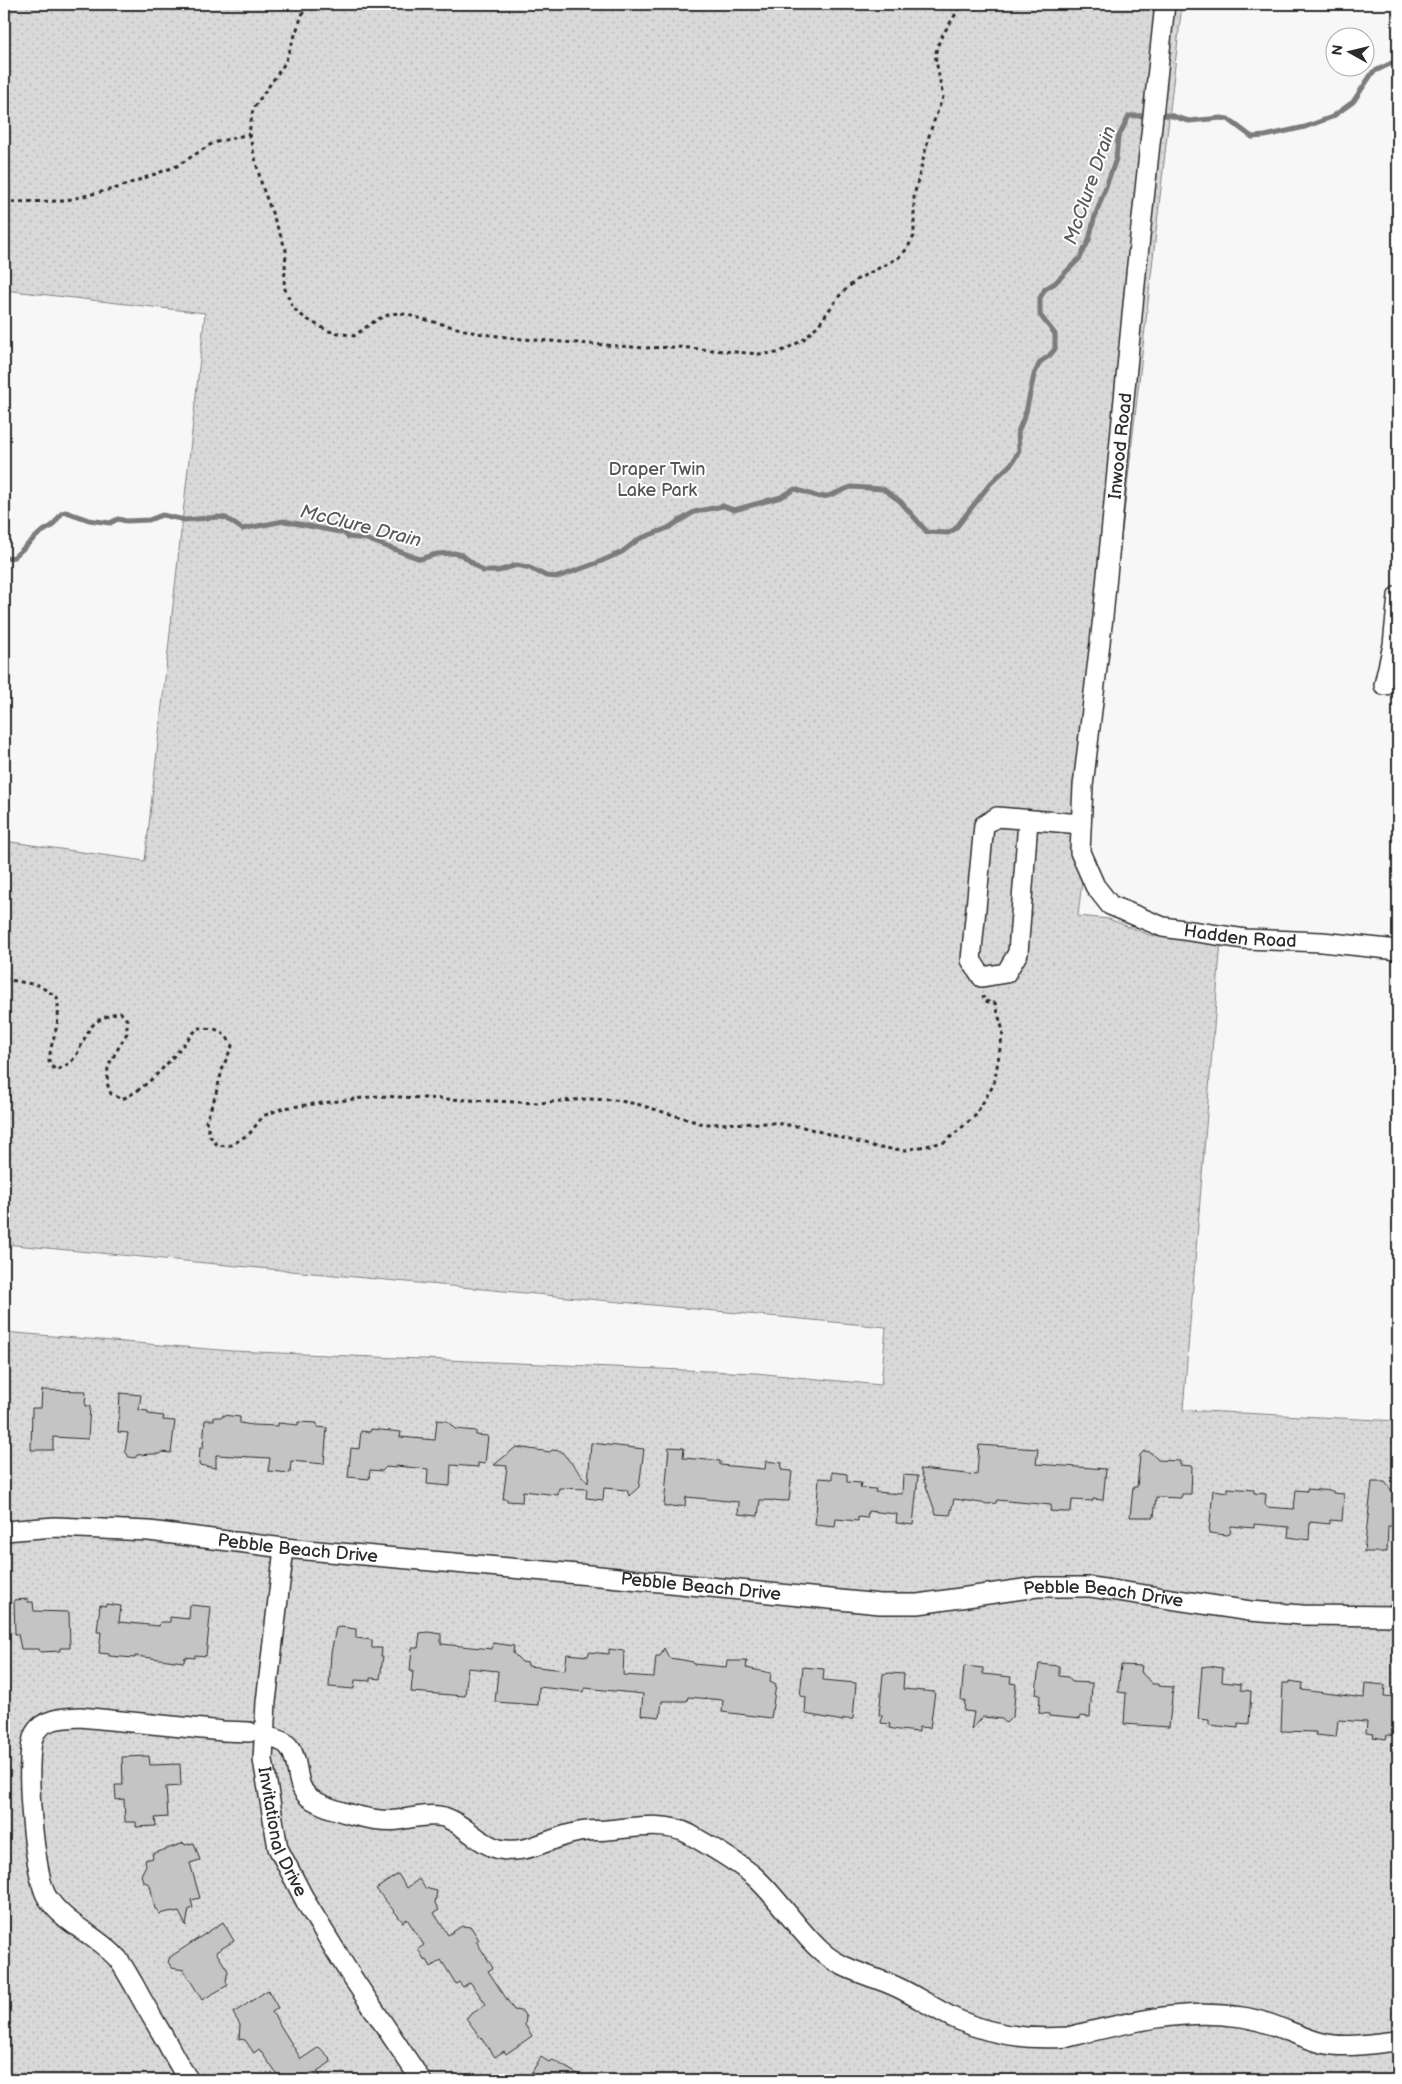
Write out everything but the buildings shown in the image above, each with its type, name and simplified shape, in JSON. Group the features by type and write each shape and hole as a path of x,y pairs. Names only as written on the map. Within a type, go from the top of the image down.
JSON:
{"street":[{"name":"Inwood Road","path":"1095,886 1080,852 1083,786 1103,617 1136,274 1165,4"},
{"path":"1398,596 1393,645 1384,685 1398,683"},
{"path":"1028,821 1018,953 1006,973 982,977 971,960 984,825 997,817 1081,824"},
{"name":"Hadden Road","path":"1095,886 1110,905 1163,927 1246,939 1322,942 1398,950"},
{"name":"Pebble Beach Drive","path":"4,1531 55,1527 149,1531 284,1548 589,1575 880,1604 918,1604 1038,1586 1090,1587 1250,1612 1302,1615 1398,1616"},
{"name":"Invitational Drive","path":"284,1548 266,1702 263,1760 278,1848 317,1921 421,2080"},
{"path":"189,2080 119,1960 55,1908 42,1887 31,1808 29,1766 32,1745 35,1733 45,1724 59,1719 80,1717 249,1732"},
{"path":"269,1737 288,1745 294,1755 300,1786 304,1793 313,1800 375,1820 444,1817 461,1824 489,1845 501,1849 520,1851 576,1832 653,1826 682,1830 756,1878 821,1951 838,1963 853,1971 891,1984 954,2018 985,2030 1019,2036 1056,2038 1068,2037 1144,2019 1201,2014 1225,2015 1268,2022 1307,2038 1334,2045 1353,2046 1398,2042"}],"path":[{"path":"306,4 285,64 253,109 249,134 262,186 286,250 284,287 293,308 305,318 328,331 354,336 378,318 390,314 400,314 476,333 522,339 646,348 677,347 749,354 778,352 804,340 819,324 840,295 856,280 898,258 914,236 914,196 930,132 944,97 935,55 940,39 962,4"},
{"path":"4,202 63,201 117,188 176,166 213,143 249,134"},
{"path":"4,979 38,985 57,998 60,1013 58,1028 50,1050 49,1062 55,1070 66,1067 71,1062 92,1026 105,1017 120,1012 127,1020 127,1033 108,1066 106,1083 111,1094 122,1098 135,1094 149,1082 198,1028 220,1030 227,1036 232,1046 223,1067 206,1121 210,1136 218,1146 232,1145 250,1133 263,1116 283,1108 378,1096 538,1103 587,1099 614,1100 637,1104 703,1124 774,1123 803,1127 879,1148 906,1150 945,1142 975,1116 994,1084 1003,1031 995,1003 984,1001 983,996"}],"green space":[{"name":"Draper Twin Lake Park","path":"4,4 1182,4 1078,916 1109,919 1152,936 1221,941 1183,1410 1398,1421 1398,2080 4,2080 4,1332 232,1351 755,1373 881,1385 886,1327 4,1244 4,841 145,861 205,313 4,290"}],"waterway":[{"name":"McClure Drain","path":"4,559 14,557 40,533 52,526 62,513 66,512 89,520 110,523 118,519 126,521 149,520 162,515 185,520 226,518 242,529 284,521 344,533 348,537 366,539 420,559 437,554 454,553 462,555 483,571 498,571 517,565 530,568 546,576 558,577 622,552 639,539 668,528 694,512 723,506 734,510 781,497 795,489 819,497 828,496 851,487 883,489 900,501 927,532 948,533 955,529 990,484 1013,462 1019,450 1018,432 1026,412 1034,375 1040,362 1055,349 1055,334 1040,315 1040,298 1045,289 1055,283 1080,258 1089,240 1094,219 1116,159 1118,138 1129,116 1169,115 1189,121 1228,119 1252,137 1265,136 1305,127 1332,117 1353,102 1373,72 1398,60"}]}
